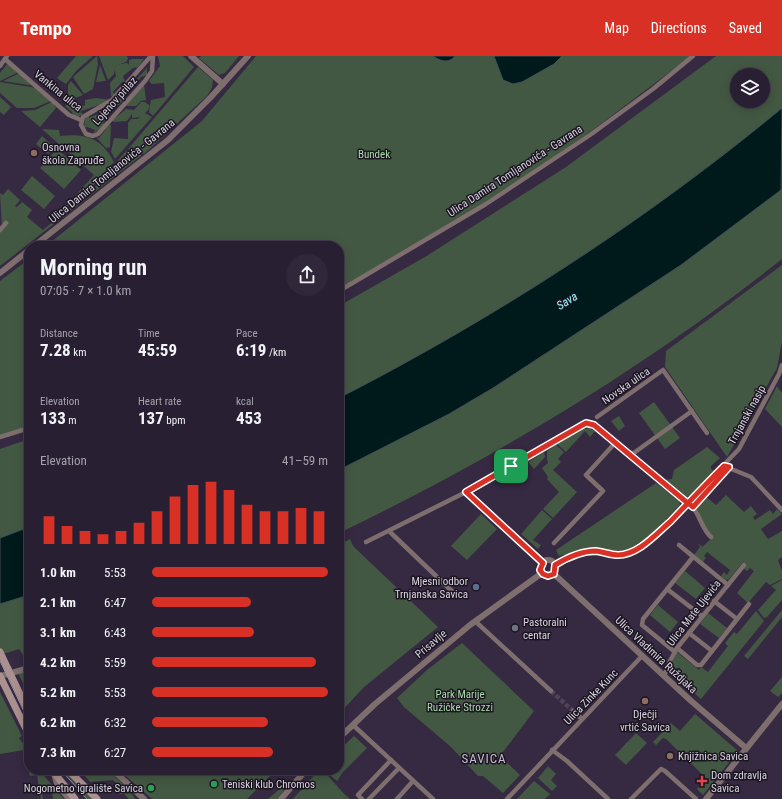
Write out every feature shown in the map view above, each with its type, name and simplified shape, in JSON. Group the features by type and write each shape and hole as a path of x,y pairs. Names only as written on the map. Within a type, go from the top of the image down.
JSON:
{"main road":[{"path":"1,653 24,703"},
{"path":"0,676 24,726"},
{"path":"55,775 75,799"},
{"path":"73,775 97,799"}],"street":[{"name":"Lojenov prilaz","path":"152,56 152,71 98,134 93,136 86,134 82,128 81,120 85,115 112,100 152,56"},
{"path":"191,56 223,84"},
{"name":"Ulica Damira Tomljanovića - Gavrana","path":"40,241 158,149 192,117 248,56"},
{"name":"Ulica Damira Tomljanovića - Gavrana","path":"344,288 486,204 590,135 653,89 693,56"},
{"name":"Vankina ulica","path":"0,66 6,58 69,115 81,120"},
{"path":"0,230 6,223"},
{"path":"0,273 24,254"},
{"name":"Trnjanski nasip","path":"693,507 727,466 745,441 782,366"},
{"name":"Novska ulica","path":"597,417 663,370 707,433"},
{"path":"631,455 692,411"},
{"path":"366,542 466,492 585,423 594,425 693,507 704,530 711,537"},
{"path":"0,438 24,430"},
{"path":"554,544 603,492 586,475 615,443"},
{"path":"727,466 751,477 782,510"},
{"name":"Trnjanski nasip","path":"555,565 576,554 584,552 597,551 619,555 636,550 657,534 727,466"},
{"path":"466,492 543,563"},
{"path":"389,531 457,596"},
{"path":"679,545 728,585"},
{"path":"694,557 643,619 642,625 698,666 712,651 749,604"},
{"path":"550,560 555,565 554,574 548,576 542,573 540,568 543,563 550,560"},
{"name":"Ulica Mate Ujevića","path":"664,676 676,650 744,565"},
{"name":"Prisavlje","path":"344,733 384,696 476,621 542,573"},
{"name":"Ulica Vladimira Ruždjaka","path":"554,574 718,725 746,748"},
{"path":"667,589 702,616"},
{"path":"714,601 738,619"},
{"path":"476,621 551,691"},
{"path":"689,633 712,651"},
{"name":"Ulica Zinke Kunc","path":"507,799 642,656"},
{"path":"0,676 24,669"},
{"path":"706,799 782,704"},
{"path":"573,711 582,719"},
{"path":"353,725 433,799"},
{"path":"552,750 567,761 608,799"},
{"path":"362,799 358,795 390,760"},
{"path":"369,799 399,768"},
{"path":"631,799 661,769 666,771 696,799"},
{"path":"54,775 57,784 70,799"},
{"path":"118,775 144,799"},
{"path":"280,799 302,775"},
{"path":"397,799 413,781"}],"green space":[{"path":"76,56 93,56 76,71 66,84 57,78"},
{"path":"97,56 98,64 93,89 84,94 73,77"},
{"path":"99,56 127,56 128,59 126,62 115,66 114,74 108,80"},
{"path":"158,56 183,56 194,67 153,116 149,112 151,100 165,97 164,83 152,84 149,81 160,66"},
{"path":"201,56 239,56 225,73 219,75 199,58"},
{"name":"Bundek","path":"256,56 691,56 586,135 487,202 344,286 344,241 52,241 202,121"},
{"path":"716,56 782,56 782,108 731,149 678,189 568,265 455,335 344,395 344,303 425,257 566,167"},
{"path":"144,59 138,67 133,68 123,76 125,82 122,82 113,92 115,95 111,96 110,83 116,76 114,69 116,65 127,63 129,65 129,60"},
{"path":"8,63 19,72 0,81 0,73"},
{"path":"100,65 106,81 96,82"},
{"path":"198,67 213,80 212,87 208,95 144,154 128,149"},
{"path":"147,68 147,75 141,77 128,93 124,93"},
{"path":"20,73 35,86 3,81"},
{"path":"71,81 83,95 65,102 68,94 68,85"},
{"path":"0,82 37,88 51,101 34,108 17,108 0,93"},
{"path":"144,84 146,100 141,101 136,106 125,106"},
{"path":"127,94 119,105 110,104 115,98 117,100 122,95"},
{"path":"0,97 11,107 4,115 0,112"},
{"path":"96,98 110,100 81,111 80,112 83,114 78,117 73,115 72,112 65,106 74,100 83,106 85,105 85,100"},
{"path":"52,102 56,108 40,127 21,111 35,110"},
{"path":"141,102 145,102 150,106 145,113 152,117 115,159 111,152 114,138 128,139 128,123 131,119 137,119 140,117 132,118 132,114 127,121 113,122 113,120 126,109 134,110"},
{"path":"109,109 110,114 103,123 105,125 93,134 95,130 87,127 84,128 85,119 89,115 89,118"},
{"path":"109,125 111,125 110,147 106,148 96,137 99,138"},
{"path":"42,129 59,130 60,136 77,135 92,139 104,147 114,162 92,187 60,213 94,175"},
{"path":"42,136 54,147 48,154 36,144"},
{"path":"57,149 81,170 64,189 40,168"},
{"path":"126,151 142,155 32,241 24,241 24,247 0,266 0,231 2,230 0,193 3,195 8,189 20,200 15,206 17,207 22,202 32,210 27,217 43,230 95,187"},
{"path":"32,176 55,196 44,209 21,190"},
{"path":"782,189 782,259 677,337 568,408 455,474 344,530 344,467 449,414 493,388 681,265"},
{"path":"24,263 24,429 0,436 0,281"},
{"path":"782,265 782,341 777,368 727,457 665,367 666,351"},
{"path":"777,386 782,393 782,427 765,409"},
{"path":"654,402 680,438 665,449 639,413"},
{"path":"619,416 625,426 619,431 611,421"},
{"path":"589,428 595,431 590,437 585,431 566,452 557,444 584,429"},
{"path":"24,441 24,529 0,538 0,449"},
{"path":"556,445 564,452 558,459 561,462 553,470 577,492 553,518 543,509 559,492 547,479 548,477 542,468 548,463 547,451"},
{"path":"707,447 720,458 711,466 711,469 714,471 691,495 686,497 665,480 672,479 674,470"},
{"path":"544,452 545,457 534,469 528,462"},
{"path":"656,483 679,501 680,505 650,536 629,549 618,551 593,548 559,556 556,550"},
{"path":"726,495 744,512 751,506 757,514 753,517 755,520 770,510 773,514 777,509 782,514 761,529 768,539 782,531 782,557 778,560 782,571 782,579 770,585 766,582 748,603 737,593 754,571 750,568 747,571 743,568 746,564 743,562 729,579 726,580 721,576 724,572 727,575 730,570 707,552 704,556 706,558 703,562 694,555 700,547 698,543 702,547 713,537 706,530 697,508 705,496 716,505"},
{"path":"542,510 552,519 533,540 541,545 538,549 521,534"},
{"path":"481,514 497,529 467,560 451,546"},
{"path":"350,539 353,546 438,627 364,687 344,709 344,542"},
{"path":"685,571 705,588 696,599 675,583"},
{"path":"782,580 782,600 767,617 764,618 758,610 776,590 771,586"},
{"path":"24,597 24,655 19,649 0,655 0,604"},
{"path":"658,605 678,622 670,632 650,615"},
{"path":"782,610 782,617 748,659 744,656"},
{"path":"756,611 764,621 701,699 669,670 677,652 699,670 701,667 708,672 728,646 725,643 734,632 737,634"},
{"path":"708,613 727,628 719,638 700,624"},
{"name":"Park Marije Ružičke Strozzi","path":"462,643 534,711 500,756 520,775 503,793 483,776 478,776 451,747 404,707 397,698 427,670"},
{"path":"24,672 24,686 18,673"},
{"path":"782,677 782,693 778,697 770,691"},
{"path":"0,692 22,736 19,738 24,745 24,750 0,754"},
{"path":"695,714 738,751 703,795 697,789 706,778 666,739 663,738 656,745 653,742 671,723 680,731"},
{"path":"636,733 647,743 626,765 615,755"},
{"path":"354,736 367,748 344,771 344,745"},
{"path":"548,766 556,774 551,780 557,786 552,791 538,778"},
{"path":"37,775 43,775 64,799 53,799 52,791 42,793 43,799 41,799"},
{"path":"66,775 69,775 92,799 88,799"},
{"path":"84,775 113,775 130,791 135,799 129,799 124,794 120,794 118,792 121,788 113,780 90,782"},
{"name":"Teniski klub Chromos","path":"125,775 271,775 247,799 152,799"},
{"path":"315,775 327,775 350,799 293,799"},
{"path":"330,775 341,775 337,781"},
{"path":"534,781 550,794 545,799 517,799"},
{"path":"282,787 286,787 277,799 268,799"}],"water":[{"path":"433,56 455,56 453,59 444,61"},
{"path":"494,56 562,56 554,64 522,82 513,84 503,80"},
{"name":"Sava","path":"782,108 781,190 681,265 493,388 449,414 344,467 344,395 455,335 512,301 624,228 731,149"},
{"path":"24,529 24,597 0,604 0,538"}],"tunnel":[{"path":"551,691 573,711"}],"tram line":[{"path":"0,661 24,711"},
{"path":"65,775 87,799"}],"place":[{"name":"Osnovna škola Zapruđe","path":"34,153"},
{"name":"Mjesni odbor Trnjanska Savica","path":"476,587"},
{"name":"Pastoralni centar","path":"515,628"},
{"name":"Dječji vrtić Savica","path":"645,701"},
{"name":"Knjižnica Savica","path":"670,756"},
{"name":"Dom zdravlja Savica","path":"702,781"},
{"name":"Teniski klub Chromos","path":"214,784"},
{"name":"Nogometno igralište Savica","path":"151,788"}],"district":[{"name":"SAVICA","path":"484,758"}],"route":[{"path":"511,466 466,492 543,563 540,570 543,574 548,576 554,574 556,569 555,565 576,554 597,551 619,555 636,550 647,543 670,522 688,503 724,466 729,467 693,507 688,503 684,500 657,478 631,455 590,423 585,423 511,466"}]}
